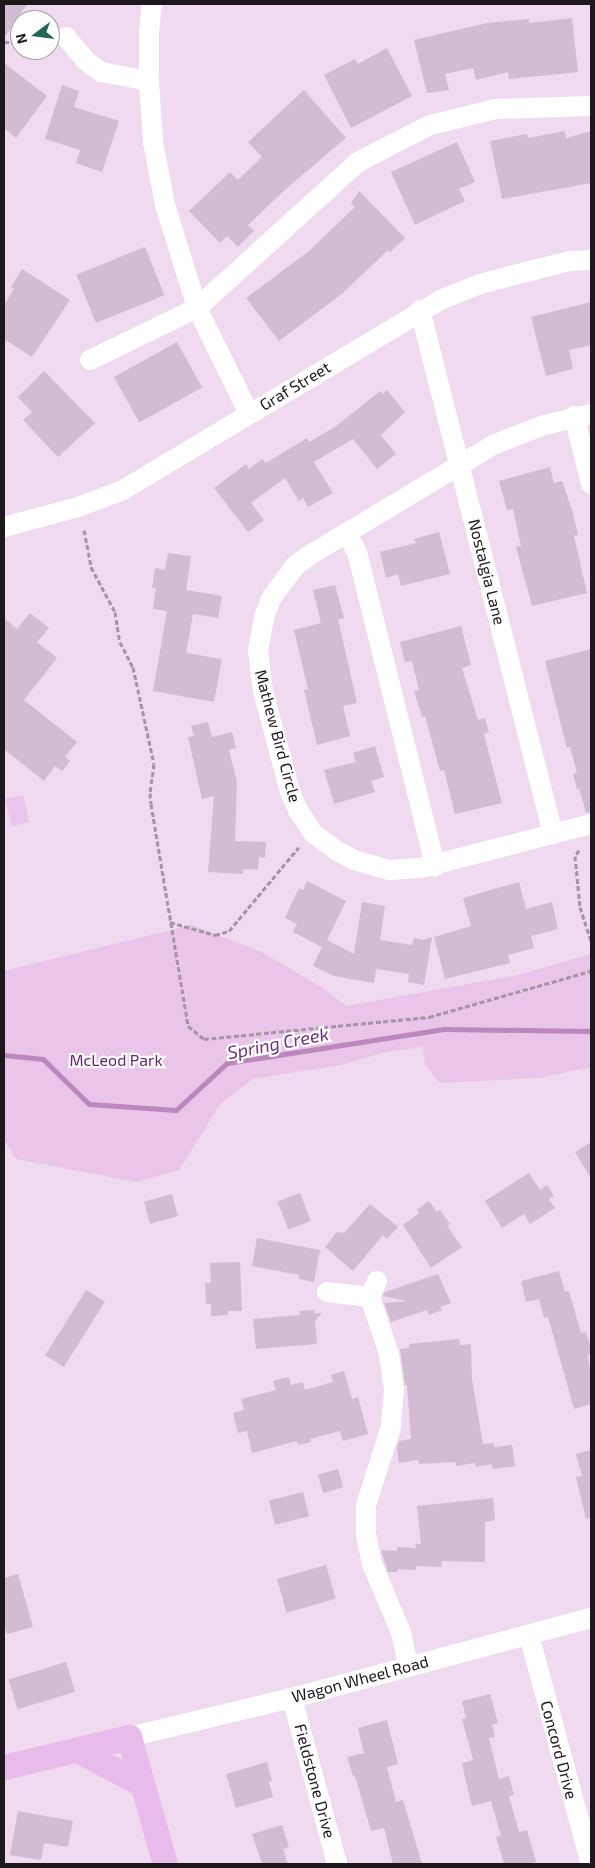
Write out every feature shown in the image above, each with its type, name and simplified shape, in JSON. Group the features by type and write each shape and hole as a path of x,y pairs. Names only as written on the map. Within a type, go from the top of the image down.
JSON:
{"main road":[{"path":"4,1767 129,1737 165,1864"},
{"path":"78,1750 142,1784"}],"street":[{"path":"152,4 149,31 149,81 154,142 164,205 197,308 249,413"},
{"path":"66,37 84,60 101,72 149,81"},
{"path":"90,360 197,308 358,162 414,133 430,125 496,110 591,106"},
{"name":"Graf Street","path":"4,527 78,508 123,490 420,310 480,284 570,262 591,260"},
{"name":"Nostalgia Lane","path":"420,310 553,834"},
{"path":"583,415 591,484"},
{"name":"Mathew Bird Circle","path":"583,415 518,434 460,464 346,533 296,566 272,596 262,623 258,650 259,668 284,773 298,810 313,833 336,851 354,860 390,870 434,866 591,824"},
{"path":"346,533 356,552 434,866"},
{"path":"327,1292 373,1289 389,1354 394,1390 391,1427 366,1505 366,1534 372,1564 401,1632 408,1666"},
{"name":"Wagon Wheel Road","path":"129,1737 292,1698 591,1618"},
{"name":"Concord Drive","path":"529,1635 591,1864"},
{"name":"Fieldstone Drive","path":"292,1698 337,1864"}],"path":[{"path":"84,530 91,567 115,612 120,642 133,667 154,764 150,794 188,1026 204,1039 429,1017 591,971"},
{"path":"170,922 215,935 230,931 299,847"},
{"path":"578,850 575,856 580,907 591,940"}],"green space":[{"path":"23,795 29,822 12,826 5,799"},
{"name":"McLeod Park","path":"192,925 262,952 321,987 346,1006 518,975 591,954 591,1067 540,1078 440,1083 425,1064 423,1047 385,1052 341,1065 253,1079 220,1104 179,1170 136,1182 16,1159 4,1139 4,971"}],"building":[{"path":"4,4 27,4 23,10 10,10 10,29 4,38"},
{"path":"572,18 578,72 509,79 508,72 476,80 473,68 445,74 449,90 427,93 414,40 487,23 529,19 529,23"},
{"path":"387,48 412,96 351,128 324,75 355,59 358,64"},
{"path":"4,63 47,96 16,138 4,128"},
{"path":"62,85 79,91 74,107 119,121 102,172 76,163 80,150 45,139"},
{"path":"304,90 346,138 288,187 248,225 254,231 238,247 227,236 220,243 189,211 230,172 238,180 262,157 248,142"},
{"path":"565,131 566,138 591,131 591,183 502,199 490,141 527,134 528,138"},
{"path":"457,142 475,182 459,189 465,201 415,225 391,172"},
{"path":"359,191 405,238 390,252 388,250 343,293 279,341 246,298 309,251 355,207 351,203"},
{"path":"145,247 164,295 96,323 76,275"},
{"path":"22,269 70,300 32,357 4,339 4,305 14,289 11,287"},
{"path":"591,302 591,345 569,350 573,369 546,376 531,317"},
{"path":"177,342 202,387 139,422 114,377"},
{"path":"44,371 95,423 58,457 23,420 32,412 18,397"},
{"path":"387,390 405,412 381,435 396,454 377,469 353,439 314,462 333,493 308,507 303,498 299,501 285,478 251,503 264,520 248,532 214,488 246,464 249,469 262,459 266,463 307,438 309,442 335,427 380,391 383,394"},
{"path":"550,467 554,483 562,481 572,510 578,535 574,536 587,593 532,606 516,547 521,546 513,509 507,510 499,481"},
{"path":"439,532 450,574 401,586 398,574 386,578 380,552 416,543 414,539"},
{"path":"168,553 191,556 186,590 222,596 218,618 193,614 186,653 222,659 214,702 153,691 167,611 153,609 156,588 152,588 155,568 165,570"},
{"path":"335,585 344,618 338,619 357,703 343,706 350,736 317,745 304,690 308,689 294,630 321,623 313,590"},
{"path":"30,613 49,628 37,642 57,658 24,700 77,742 65,757 70,761 62,771 55,766 44,781 4,749 4,618 17,629"},
{"path":"461,626 471,665 462,668 478,720 485,718 489,732 484,734 502,803 455,814 444,770 440,771 425,716 422,717 414,691 419,690 412,661 405,662 400,642"},
{"path":"591,649 591,812 586,813 579,788 577,789 573,774 577,773 570,747 567,748 545,661"},
{"path":"208,722 212,737 232,732 236,748 229,750 237,782 235,841 266,842 265,858 259,857 258,870 243,869 243,874 208,872 214,796 202,799 188,737 194,736 191,726"},
{"path":"375,746 384,777 371,781 375,792 334,804 324,770 356,762 353,753"},
{"path":"307,881 346,901 327,940 354,954 362,902 385,906 380,940 412,945 414,938 423,940 432,937 424,985 408,982 409,974 376,969 374,983 334,976 313,966 322,947 293,932 297,924 285,918 299,888 303,890"},
{"path":"519,882 526,909 552,902 558,929 531,936 534,948 508,955 510,963 445,979 434,937 471,926 463,898"},
{"path":"591,1142 591,1178 575,1152"},
{"path":"529,1173 540,1190 547,1185 554,1196 549,1199 555,1208 530,1224 524,1214 502,1228 485,1201"},
{"path":"300,1193 311,1221 288,1230 278,1202"},
{"path":"172,1194 178,1216 150,1224 144,1202"},
{"path":"429,1201 437,1212 440,1210 450,1224 447,1226 462,1247 431,1268 403,1225 419,1213 417,1210"},
{"path":"370,1204 398,1227 387,1239 383,1235 353,1271 325,1247 337,1232 344,1233"},
{"path":"257,1238 320,1250 314,1282 299,1279 299,1275 252,1266"},
{"path":"240,1262 242,1311 228,1311 228,1315 211,1316 211,1304 206,1304 205,1283 211,1283 210,1263"},
{"path":"559,1271 565,1292 569,1291 581,1333 586,1332 591,1349 591,1354 587,1355 591,1370 591,1404 574,1409 548,1317 544,1318 539,1299 526,1302 521,1281"},
{"path":"438,1274 451,1303 440,1307 442,1310 429,1315 427,1310 391,1322 384,1303 407,1301 383,1296 385,1292"},
{"path":"86,1290 105,1302 64,1367 45,1355"},
{"path":"314,1310 314,1313 322,1313 315,1321 317,1344 256,1349 253,1319 300,1315 299,1311"},
{"path":"459,1339 460,1345 471,1344 472,1379 483,1444 494,1443 494,1447 512,1445 515,1466 493,1469 492,1464 476,1467 475,1463 456,1466 456,1462 419,1464 418,1460 399,1463 397,1448 399,1441 411,1439 407,1385 405,1385 400,1349 409,1348 409,1344"},
{"path":"344,1371 352,1399 358,1397 368,1434 343,1441 340,1431 310,1439 311,1442 298,1445 297,1441 252,1453 247,1431 238,1433 233,1413 244,1410 241,1399 276,1390 273,1381 289,1377 291,1385 303,1382 305,1390 333,1382 331,1375"},
{"path":"591,1450 591,1518 586,1519 576,1477 582,1476 576,1454"},
{"path":"338,1469 343,1487 323,1493 318,1475"},
{"path":"303,1492 309,1516 275,1525 269,1500"},
{"path":"493,1498 495,1520 485,1522 485,1562 442,1561 441,1567 416,1566 416,1570 398,1569 397,1572 388,1572 381,1550 397,1551 397,1547 416,1548 415,1544 421,1544 417,1506"},
{"path":"326,1565 336,1599 287,1613 277,1579"},
{"path":"18,1574 33,1627 7,1634 4,1623 4,1578"},
{"path":"66,1662 75,1692 18,1709 9,1680"},
{"path":"490,1694 498,1723 492,1725 495,1737 489,1738 499,1779 509,1776 514,1795 509,1796 519,1832 527,1830 536,1862 504,1864 496,1837 501,1836 491,1801 472,1806 462,1763 473,1760 462,1719 466,1718 462,1701"},
{"path":"387,1720 398,1764 387,1767 396,1802 403,1800 422,1864 393,1864 384,1828 371,1831 355,1776 353,1776 347,1757 364,1753 358,1728"},
{"path":"267,1762 272,1781 269,1782 273,1797 236,1808 226,1774"},
{"path":"18,1811 73,1821 68,1847 44,1843 41,1860 10,1855"},
{"path":"282,1825 289,1847 283,1849 288,1864 262,1864 252,1834"}],"waterway":[{"name":"Spring Creek","path":"4,1055 43,1059 89,1104 176,1110 227,1063 445,1029 591,1031"}]}
